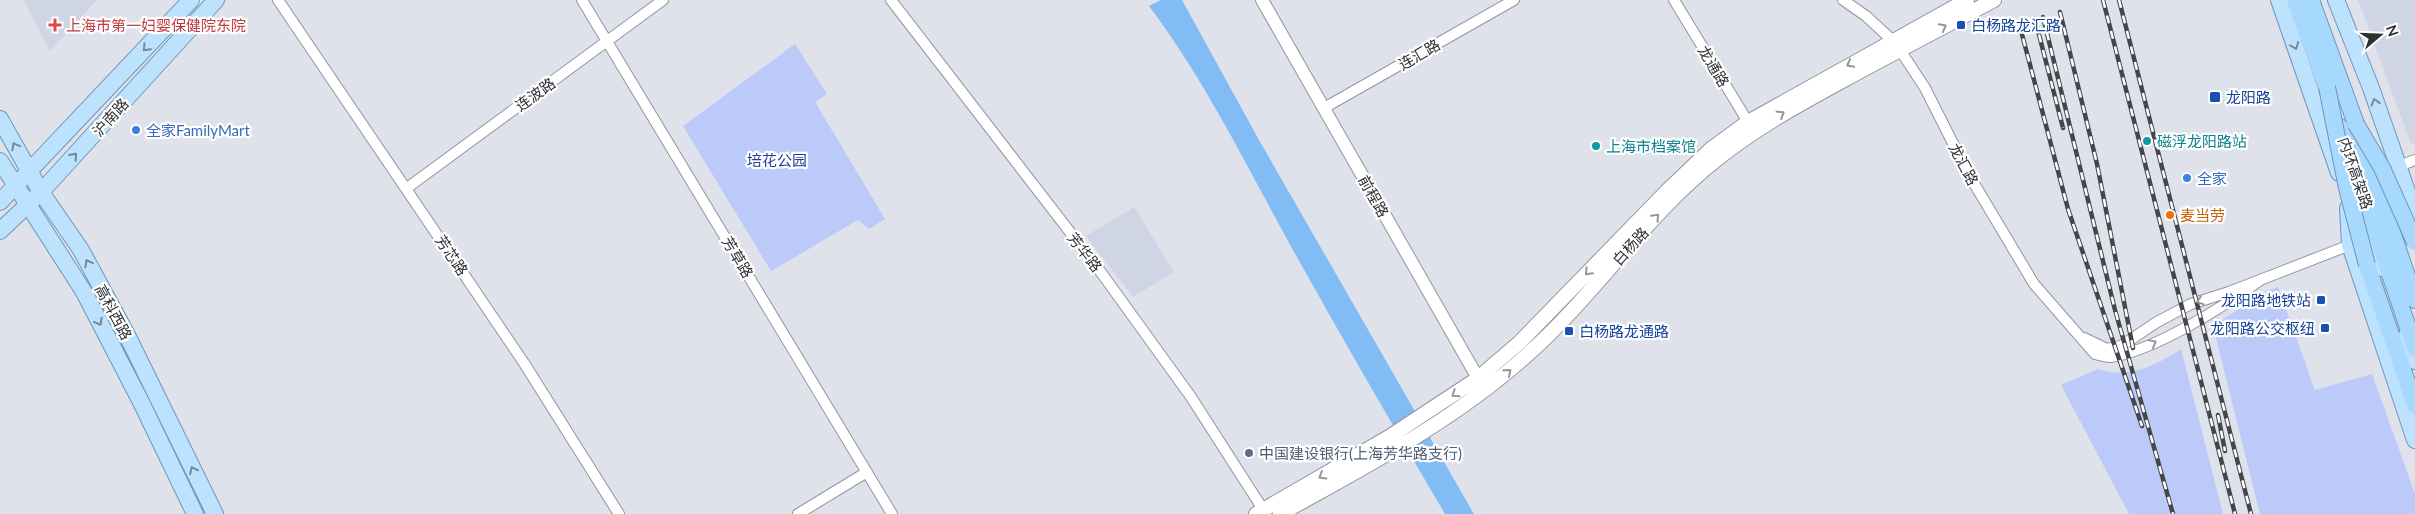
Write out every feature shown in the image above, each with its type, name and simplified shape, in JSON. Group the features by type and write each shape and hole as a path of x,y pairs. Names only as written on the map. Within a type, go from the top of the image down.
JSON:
{"highway":[{"name":"内环高架路","path":"2293,0 2327,87 2415,348"},
{"name":"内环高架路","path":"2311,0 2356,124 2415,300"},
{"path":"2327,87 2358,233 2415,405"},
{"path":"2356,124 2382,168 2409,247"}],"main road":[{"name":"沪南路","path":"0,202 30,173 191,0"},
{"name":"沪南路","path":"0,231 28,206 216,0"},
{"name":"白杨路","path":"1262,512 1394,434 1477,379 1520,342 1669,189 1711,149 1791,108 1896,46 1966,0"},
{"name":"白杨路","path":"1896,46 1994,0"},
{"path":"2279,0 2348,198 2388,280"},
{"path":"2293,0 2360,190 2415,361"},
{"path":"2316,0 2409,247"},
{"path":"2336,0 2371,88 2415,214"},
{"name":"高科西路","path":"0,119 41,192 81,250 126,333 215,514"},
{"path":"2383,126 2387,146 2406,204 2409,247 2415,287"},
{"name":"白杨路","path":"1280,514 1402,446 1486,391 1529,354 1561,322 1680,192 1751,127"},
{"name":"高科西路","path":"0,161 84,292 141,402 195,514"},
{"path":"2348,198 2350,245 2415,440"},
{"path":"2350,245 2388,280"}],"street":[{"name":"芳芯路","path":"278,0 519,356 619,514"},
{"name":"芳草路","path":"582,0 892,514"},
{"name":"连波路","path":"406,188 663,0"},
{"name":"芳华路","path":"891,0 1100,271 1191,398 1262,512"},
{"name":"前程路","path":"1262,0 1477,379 1486,391"},
{"name":"连汇路","path":"1324,108 1514,0"},
{"name":"龙通路","path":"1674,0 1751,127"},
{"name":"龙汇路","path":"1842,0 1866,16 1896,46 1925,88 1969,175 2034,284 2095,354 2108,357 2147,347 2231,301 2262,279"},
{"path":"2399,166 2415,160"},
{"name":"龙汇路","path":"2079,336 2107,349 2121,346 2157,322 2191,304 2350,245"},
{"path":"798,514 867,472"}],"shaded area":[{"name":"上海市第一妇婴保健院东院","path":"23,0 97,0 50,51"},
{"path":"1161,0 1182,0 1259,140 1474,514 1445,514 1288,241 1240,151 1187,61 1149,6"},
{"path":"2358,0 2415,0 2415,143 2411,144"},
{"path":"1134,207 1174,272 1133,297 1086,236"}],"green space":[{"name":"培花公园","path":"795,44 827,94 815,102 885,219 869,229 858,220 771,271 683,126"},
{"path":"2278,287 2315,390 2372,374 2415,494 2415,514 2260,514 2213,326 2265,292"},
{"path":"2181,349 2223,514 2129,514 2061,385 2098,369 2109,372 2131,372 2141,369 2162,361"}],"railway":[{"path":"2103,0 2235,514"},
{"path":"2119,0 2251,514"},
{"path":"2060,12 2097,164 2133,348"},
{"path":"2043,17 2115,310 2173,514"},
{"path":"2035,19 2063,128"},
{"path":"2019,23 2068,209 2142,426"},
{"path":"2218,415 2225,451"}],"place":[{"name":"上海市第一妇婴保健院东院","path":"55,25"},
{"name":"白杨路龙汇路","path":"1961,25"},
{"name":"龙阳路","path":"2215,97"},
{"name":"全家FamilyMart","path":"136,130"},
{"name":"磁浮龙阳路站","path":"2147,141"},
{"name":"上海市档案馆","path":"1596,146"},
{"name":"全家","path":"2187,178"},
{"name":"麦当劳","path":"2170,215"},
{"name":"龙阳路地铁站","path":"2321,300"},
{"name":"龙阳路公交枢纽","path":"2325,328"},
{"name":"白杨路龙通路","path":"1569,331"},
{"name":"中国建设银行(上海芳华路支行)","path":"1249,453"}]}
